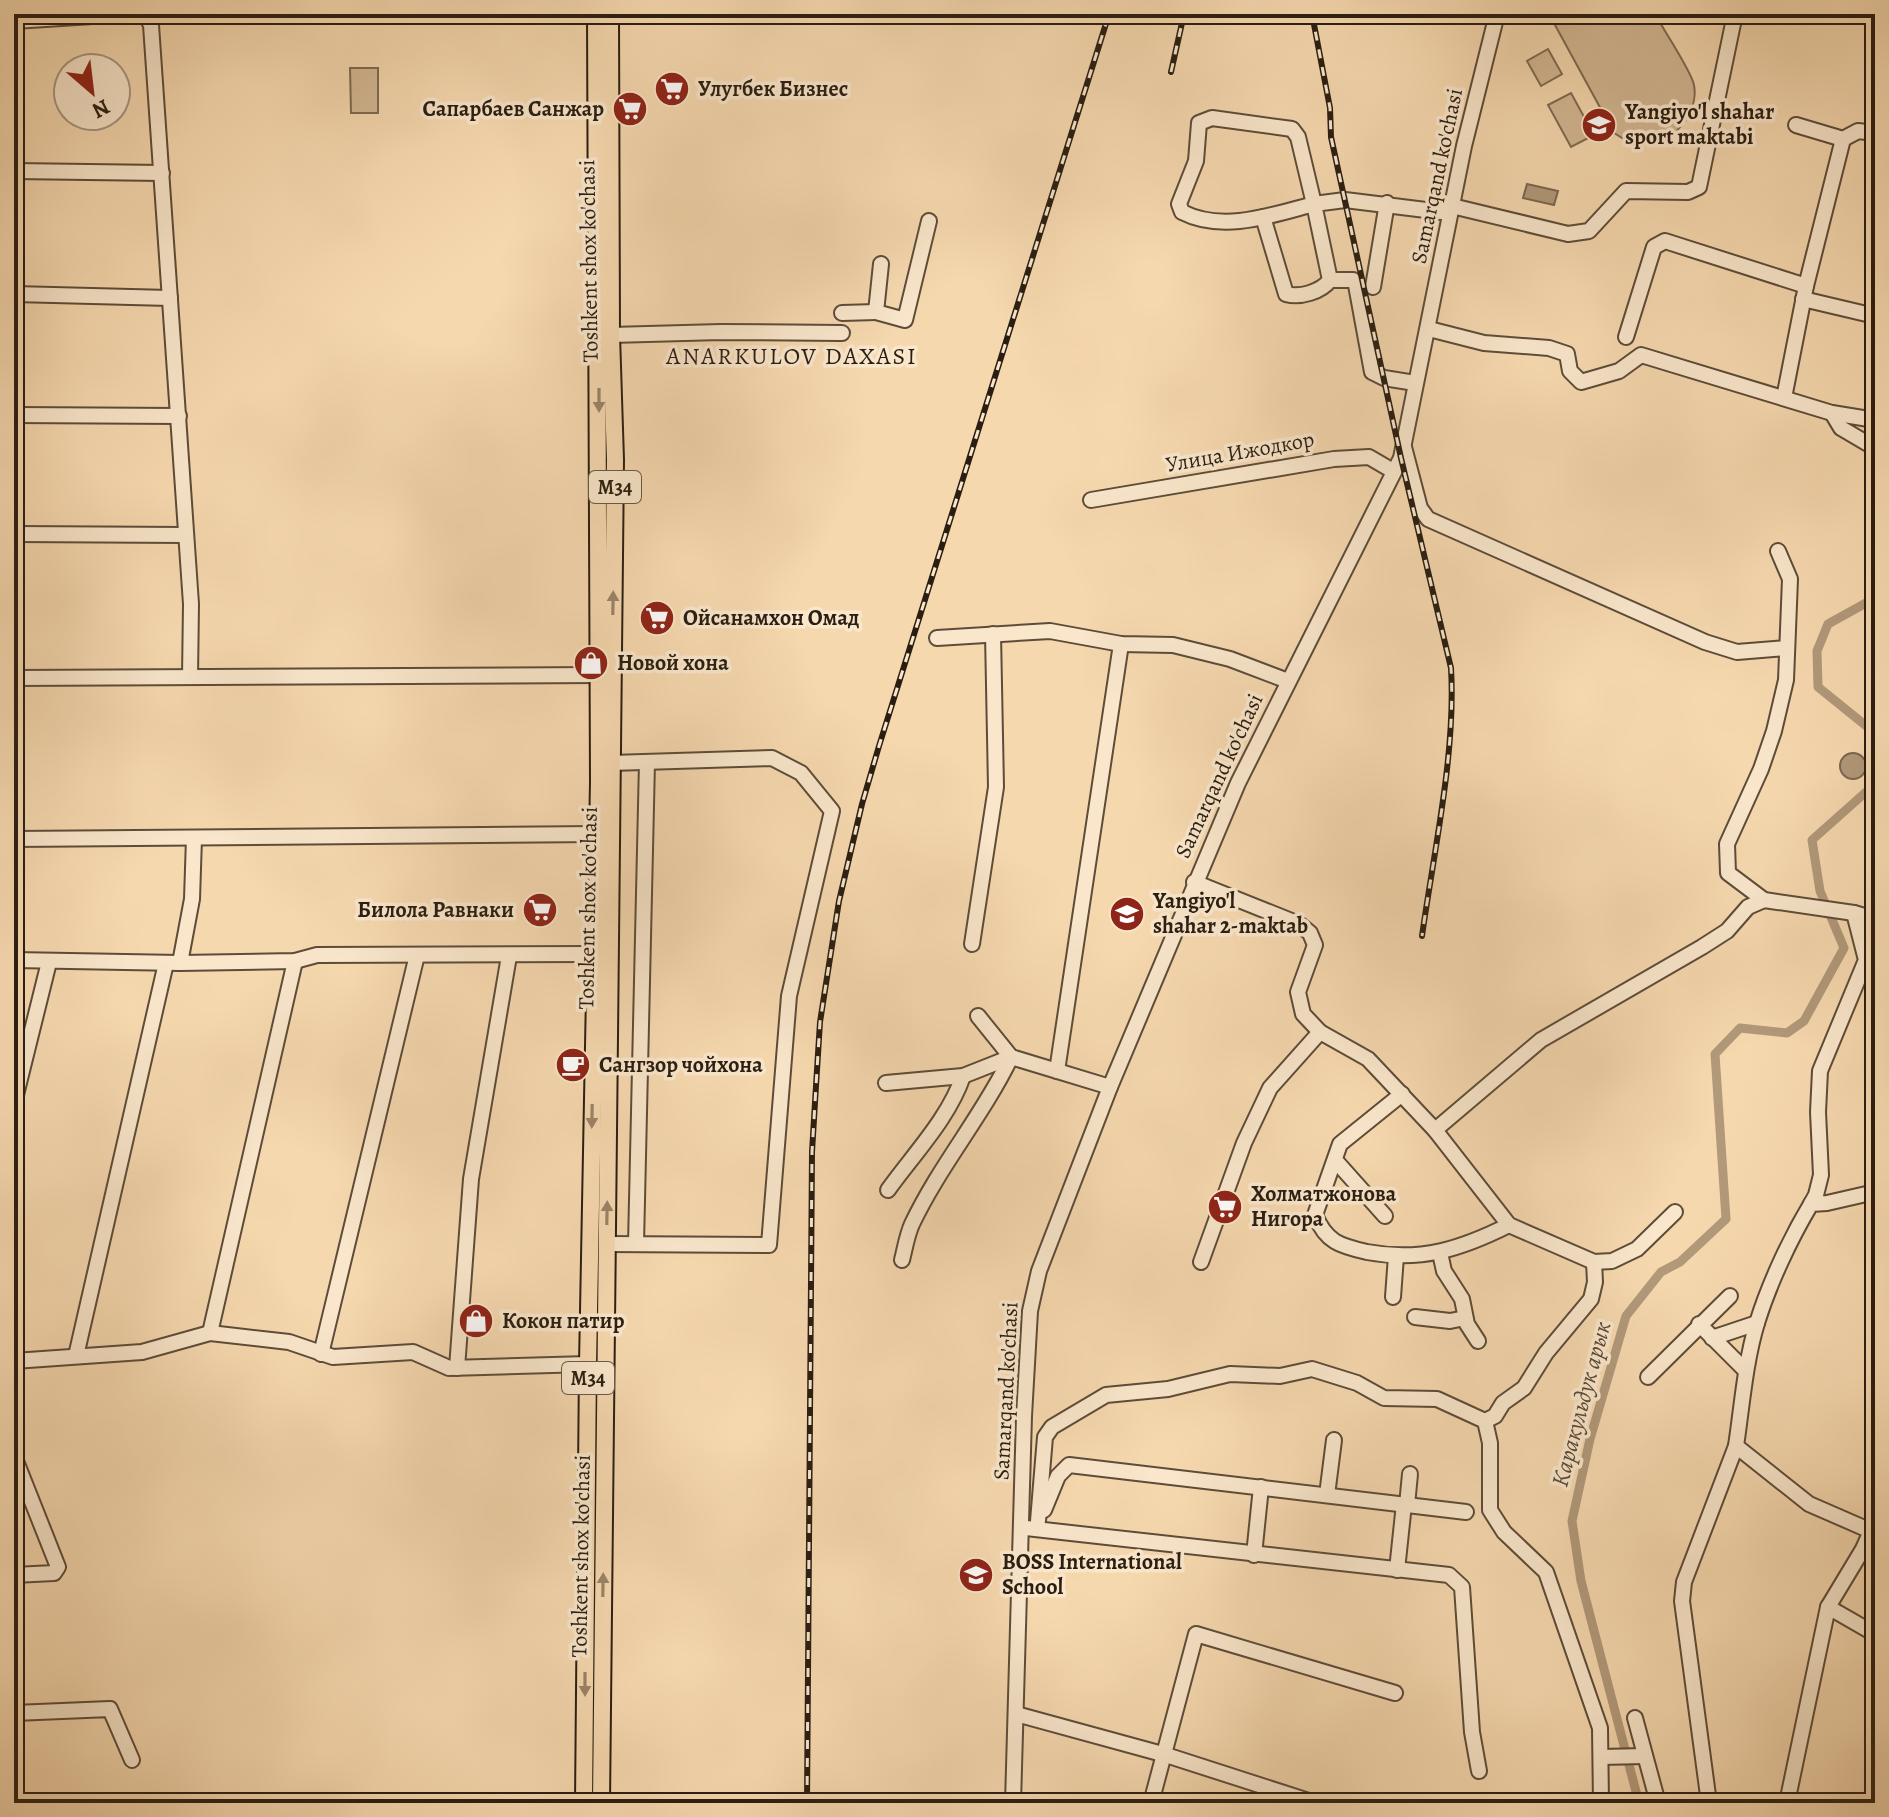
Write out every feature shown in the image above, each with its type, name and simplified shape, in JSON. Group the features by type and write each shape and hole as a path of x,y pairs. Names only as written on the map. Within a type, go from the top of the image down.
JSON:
{"main road":[{"name":"Toshkent shox ko'chasi","path":"596,14 598,834 603,904 606,1244 601,1803"},
{"name":"Toshkent shox ko'chasi","path":"584,1803 595,954 603,904 611,763 615,460 611,335 610,14"}],"street":[{"path":"14,21 124,14"},
{"path":"145,14 151,25 179,416 191,604 190,677"},
{"name":"Samarqand ko'chasi","path":"1013,1803 1027,1374 1034,1290 1045,1252 1194,882 1238,783 1401,458 1451,210 1497,14"},
{"path":"1330,280 1314,204 1298,137 1292,129 1205,119 1199,123 1196,161 1179,204 1182,212 1202,221 1227,222 1263,217 1314,204 1345,200 1451,210 1568,234 1589,231 1626,191 1688,192 1699,187 1735,14"},
{"path":"1796,125 1843,139 1858,131 1875,133"},
{"path":"1784,398 1805,292 1843,139"},
{"path":"14,171 162,173"},
{"path":"1373,287 1387,203"},
{"path":"1263,217 1286,294 1296,297 1325,286 1330,280"},
{"path":"842,313 876,312 905,320 929,221"},
{"path":"1626,337 1654,247 1665,241 1875,316"},
{"path":"876,312 881,264"},
{"path":"1330,280 1353,280 1356,285 1372,372 1384,378 1415,383"},
{"path":"14,294 170,298"},
{"path":"1429,329 1484,343 1549,348 1567,354 1570,371 1581,382 1619,371 1641,355 1832,413 1875,420"},
{"path":"611,335 842,333"},
{"path":"1832,413 1841,428 1875,448"},
{"path":"14,415 179,416"},
{"path":"1403,442 1420,508 1428,519 1705,642 1737,652 1787,648"},
{"name":"Улица Ижодкор","path":"1091,500 1334,459 1369,457 1393,471"},
{"path":"14,534 185,535"},
{"path":"1778,551 1790,579 1786,680 1761,769 1727,844 1728,873 1764,900 1875,919"},
{"path":"937,638 1050,631 1121,644 1173,645 1230,659 1288,681"},
{"path":"972,944 996,787 993,634"},
{"path":"1057,1071 1121,644"},
{"path":"14,678 599,675"},
{"path":"606,1244 769,1245 789,996 832,811 801,773 772,758 611,763"},
{"path":"636,1244 647,762"},
{"path":"14,839 598,834"},
{"path":"76,1356 173,963 192,899 194,838"},
{"path":"1194,882 1299,924 1310,933 1314,950 1299,988 1298,1001 1303,1014 1320,1032 1368,1059 1435,1130 1509,1225 1594,1262 1612,1261 1637,1249 1675,1212"},
{"path":"1435,1130 1541,1040 1702,947 1727,931 1748,907 1764,900"},
{"path":"1709,1803 1682,1601 1684,1582 1736,1446 1746,1371 1757,1323 1797,1228 1820,1184 1820,1071 1866,960 1854,913"},
{"path":"14,960 173,963 295,961 317,955 595,954"},
{"path":"321,1354 417,955"},
{"path":"457,1368 471,1179 509,956"},
{"path":"210,1333 295,961"},
{"path":"14,1103 49,962"},
{"path":"978,1016 1011,1057 1110,1087"},
{"path":"1201,1262 1244,1143 1270,1088 1320,1032"},
{"path":"886,1083 963,1076 1011,1057"},
{"path":"902,1260 911,1226 936,1181 992,1095 1011,1057"},
{"path":"888,1190 944,1113 958,1091 963,1076"},
{"path":"1402,1094 1340,1144 1315,1215 1322,1232 1342,1247 1396,1256 1440,1253 1482,1239 1509,1225"},
{"path":"1335,1160 1385,1216"},
{"path":"1811,1204 1875,1192"},
{"path":"1440,1253 1444,1271 1462,1299 1465,1318 1478,1341"},
{"path":"1393,1297 1396,1256"},
{"path":"1485,1421 1495,1416 1503,1403 1524,1388 1546,1353 1591,1299 1595,1282 1594,1262"},
{"path":"1648,1377 1730,1296"},
{"path":"1415,1317 1450,1321 1465,1318"},
{"path":"1712,1338 1757,1323"},
{"path":"1699,1324 1746,1371"},
{"path":"15,1362 142,1352 210,1333 289,1342 333,1357 413,1352 444,1367 588,1364"},
{"path":"1038,1525 1045,1437 1052,1427 1106,1395 1168,1389 1230,1374 1280,1376 1312,1369 1357,1383 1384,1398 1437,1399 1485,1421"},
{"path":"1485,1421 1490,1443 1490,1510 1504,1532 1546,1572 1600,1728 1601,1803"},
{"path":"1327,1495 1334,1440"},
{"path":"1736,1446 1809,1504 1873,1526 1863,1549 1828,1607 1788,1798 1790,1803"},
{"path":"14,1456 58,1567 54,1573 14,1575"},
{"path":"1038,1525 1058,1476 1069,1465 1466,1512"},
{"path":"1397,1570 1410,1474"},
{"path":"1254,1555 1261,1487"},
{"path":"1022,1528 1038,1525 1254,1555 1449,1575 1462,1587 1472,1732 1479,1771"},
{"path":"1828,1607 1875,1634"},
{"path":"1151,1803 1196,1634 1395,1693"},
{"path":"14,1713 110,1709 132,1760"},
{"path":"1016,1714 1166,1755 1315,1803"},
{"path":"1635,1718 1658,1803"},
{"path":"1601,1757 1645,1756"}],"shaded area":[{"path":"349,14 446,14 446,19 349,20"},
{"path":"1549,14 1655,14 1694,85 1693,105 1683,124 1668,138 1649,144 1631,142 1614,133"},
{"path":"1548,49 1562,74 1541,86 1527,61"},
{"path":"350,68 378,68 378,113 351,113"},
{"path":"1571,93 1594,135 1571,147 1548,105"},
{"path":"1527,184 1558,191 1554,205 1523,198"},
{"path":"1853,753 1862,757 1866,766 1862,775 1853,779 1844,775 1840,766 1844,757"}],"waterway":[{"name":"Каракульдук арык","path":"1875,598 1828,624 1817,651 1818,687 1870,729 1875,772"},
{"name":"Каракульдук арык","path":"1639,1803 1581,1581 1572,1521 1590,1439 1626,1316 1661,1272 1680,1262 1726,1219 1715,1054 1740,1028 1787,1033 1804,1021 1844,948 1820,891 1812,840 1875,784"}],"railway":[{"path":"807,1803 812,1152 820,1022 839,901 879,746 1109,14"},
{"path":"1171,72 1184,14"},
{"path":"1312,14 1330,108 1331,137 1401,458 1451,668 1447,767 1422,936"}],"place":[{"name":"Улугбек Бизнес","path":"672,89"},
{"name":"Сапарбаев Санжар","path":"630,109"},
{"name":"Yangiyo'l shahar sport maktabi","path":"1599,125"},
{"name":"Ойсанамхон Омад","path":"657,618"},
{"name":"Новой хона","path":"591,663"},
{"name":"Билола Равнаки","path":"540,910"},
{"name":"Yangiyo'l shahar 2-maktab","path":"1127,914"},
{"name":"Сангзор чойхона","path":"573,1065"},
{"name":"Холматжонова Нигора","path":"1225,1207"},
{"name":"Кокон патир","path":"476,1321"},
{"name":"BOSS International School","path":"976,1575"}],"district":[{"name":"ANARKULOV DAXASI","path":"792,356"}]}
